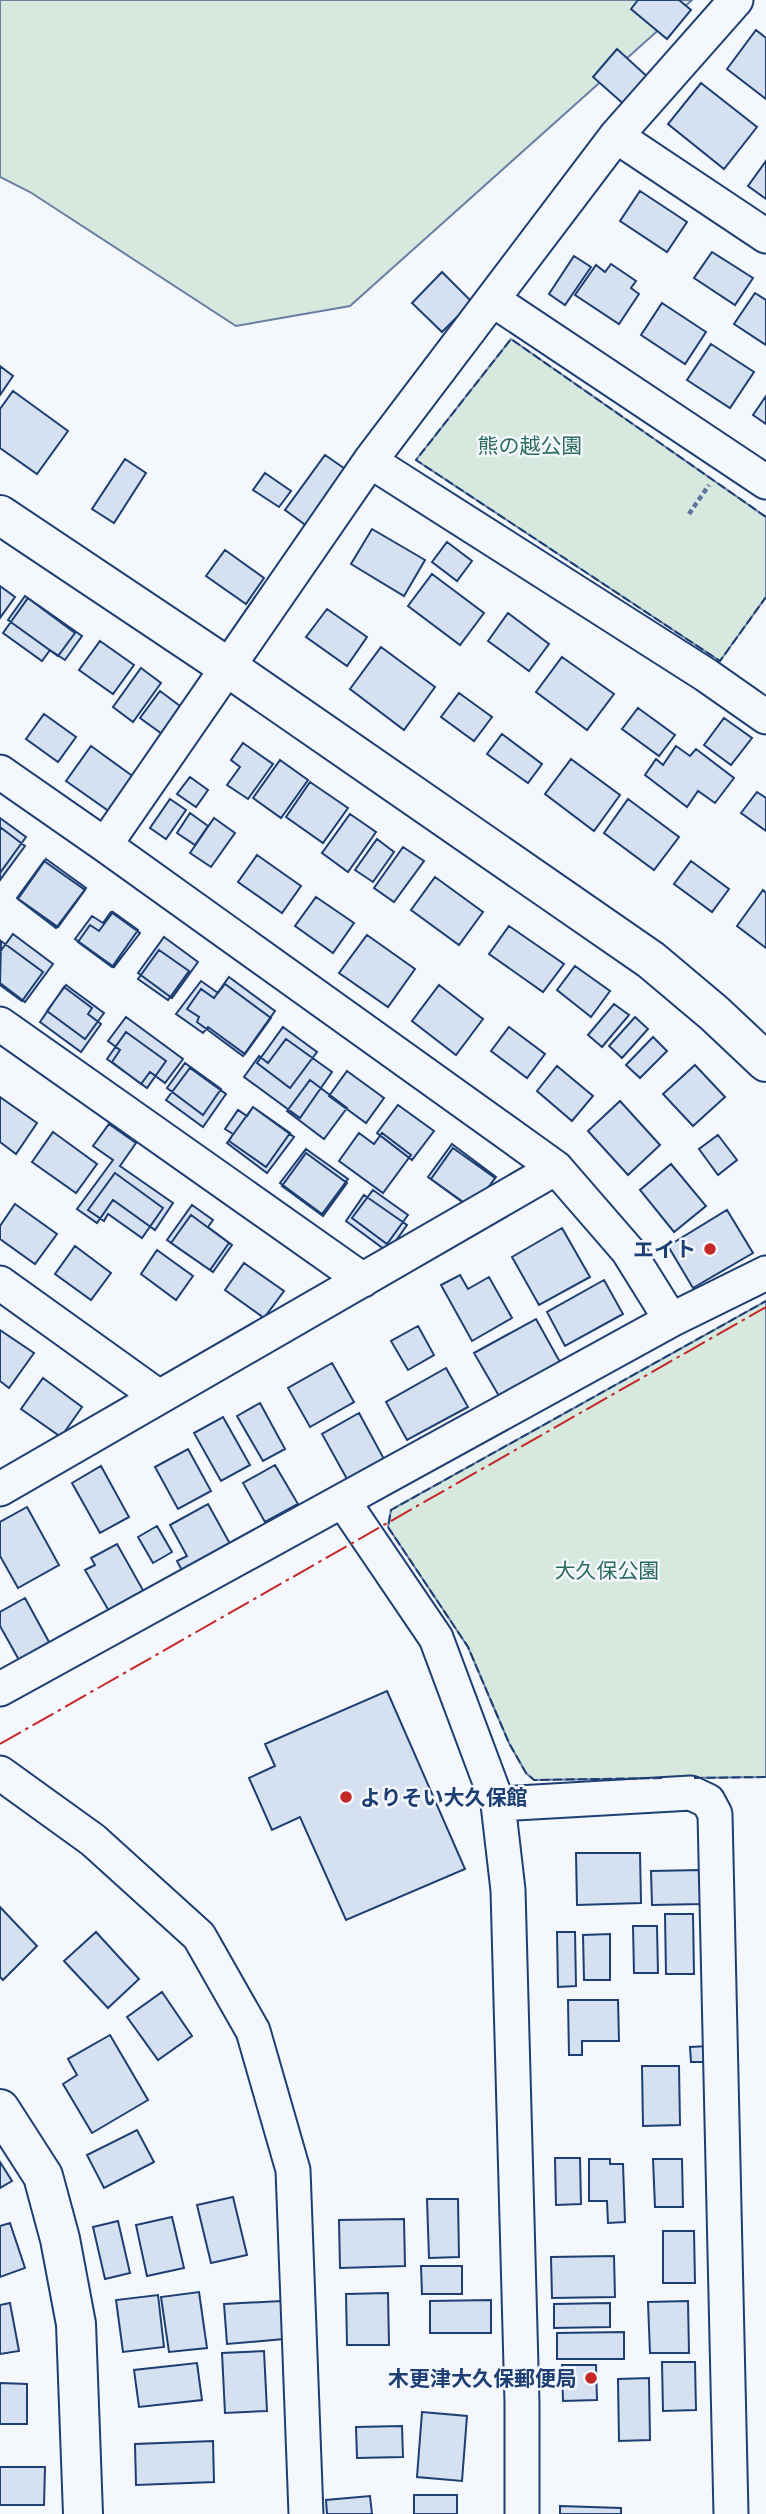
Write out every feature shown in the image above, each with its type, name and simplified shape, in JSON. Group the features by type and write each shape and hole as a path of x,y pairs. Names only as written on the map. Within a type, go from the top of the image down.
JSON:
{"street":[{"path":"105,845 370,461 616,136 736,0"},
{"path":"616,136 766,236"},
{"path":"493,300 766,482"},
{"path":"370,461 706,675 766,717"},
{"path":"0,515 229,668 651,960 714,1013 766,1062"},
{"path":"0,772 556,1168 628,1251 671,1320"},
{"path":"0,1024 363,1280"},
{"path":"0,1489 556,1168"},
{"path":"0,1689 671,1320 766,1273"},
{"path":"0,1283 159,1397"},
{"path":"343,1501 436,1638 498,1804 509,1904 522,2403 522,2514"},
{"path":"0,1773 93,1840 198,1936 253,2031 293,2170 306,2514"},
{"path":"498,1804 691,1793 708,1801 715,1814 731,2514"},
{"path":"0,2109 43,2176 60,2239 76,2324 83,2514"}],"path":[{"path":"689,513 712,480"}],"green space":[{"path":"0,0 692,0 350,306 236,326 30,192 0,177"},
{"name":"熊の越公園","path":"511,339 766,517 766,597 720,661 416,460"},
{"name":"大久保公園","path":"766,1301 766,1777 534,1780 526,1773 509,1743 468,1647 388,1527 391,1510"}],"building":[{"path":"638,0 679,0 691,10 667,39 631,9"},
{"path":"756,30 766,38 766,99 727,69"},
{"path":"617,49 651,80 627,107 593,77"},
{"path":"701,83 757,127 724,169 668,124"},
{"path":"766,161 766,199 748,186"},
{"path":"640,191 687,222 667,252 620,221"},
{"path":"712,252 753,278 735,305 694,278"},
{"path":"574,256 591,267 565,305 549,294"},
{"path":"611,264 636,281 631,288 639,294 619,324 575,295 596,265 605,272"},
{"path":"442,272 472,302 442,332 412,303"},
{"path":"755,293 766,300 766,345 734,324"},
{"path":"662,303 706,332 685,364 641,335"},
{"path":"711,344 754,372 730,408 687,380"},
{"path":"0,366 13,376 0,395"},
{"path":"13,391 68,431 37,474 0,448 0,409"},
{"path":"766,396 766,424 753,415"},
{"path":"325,455 351,473 311,529 285,510"},
{"path":"125,459 146,473 114,523 92,509"},
{"path":"265,473 291,491 279,507 253,490"},
{"path":"372,529 425,560 404,596 351,564"},
{"path":"447,542 472,561 457,581 432,562"},
{"path":"225,550 264,578 246,604 206,576"},
{"path":"432,574 484,613 460,645 408,606"},
{"path":"0,586 15,597 0,618"},
{"path":"25,596 75,633 58,656 8,620"},
{"path":"28,598 82,636 65,660 50,650 42,661 3,633"},
{"path":"327,609 367,637 347,666 306,637"},
{"path":"508,613 549,644 529,671 488,641"},
{"path":"100,641 134,665 113,694 79,670"},
{"path":"381,647 435,687 404,730 350,689"},
{"path":"562,657 614,694 587,730 536,692"},
{"path":"141,668 161,683 133,722 113,707"},
{"path":"160,691 184,709 165,736 140,718"},
{"path":"459,693 492,717 474,741 441,717"},
{"path":"638,708 675,735 659,756 622,729"},
{"path":"44,714 76,737 58,762 26,739"},
{"path":"724,718 752,738 731,765 704,745"},
{"path":"502,734 542,764 528,783 487,754"},
{"path":"243,743 273,764 248,799 227,785 240,767 231,760"},
{"path":"91,746 138,780 113,814 66,781"},
{"path":"676,746 690,756 696,749 734,778 715,803 698,791 687,807 645,775 656,759 663,765"},
{"path":"571,759 620,795 594,831 545,794"},
{"path":"280,760 308,780 281,818 253,798"},
{"path":"190,777 208,790 196,807 177,794"},
{"path":"310,782 348,808 323,843 286,817"},
{"path":"757,792 766,798 766,831 741,813"},
{"path":"170,799 186,810 166,839 150,828"},
{"path":"628,799 679,837 654,870 604,833"},
{"path":"190,813 208,826 195,845 177,833"},
{"path":"350,814 376,832 348,872 322,853"},
{"path":"0,818 26,837 0,873"},
{"path":"214,818 235,833 211,867 190,853"},
{"path":"0,827 25,846 0,880"},
{"path":"377,839 394,852 373,882 355,870"},
{"path":"403,847 424,861 394,902 374,888"},
{"path":"257,855 301,886 282,913 238,882"},
{"path":"46,859 86,888 56,928 18,899"},
{"path":"44,861 85,890 58,927 17,898"},
{"path":"691,861 729,889 712,912 674,884"},
{"path":"435,877 483,912 459,945 411,910"},
{"path":"763,890 766,893 766,948 737,926"},
{"path":"316,897 354,923 333,953 295,926"},
{"path":"111,912 140,933 114,967 75,939 92,916 103,923"},
{"path":"113,912 138,930 112,967 78,942 90,925 99,931"},
{"path":"509,926 564,964 543,992 489,954"},
{"path":"13,934 53,964 25,1002 0,983 0,952"},
{"path":"367,935 415,969 388,1007 339,973"},
{"path":"164,937 198,962 172,998 138,973"},
{"path":"1,941 43,972 22,1001 0,985"},
{"path":"159,950 189,971 168,1000 138,979"},
{"path":"575,966 610,991 591,1017 557,990"},
{"path":"229,977 275,1011 243,1056 197,1022 199,1017 187,1009 201,989 214,998"},
{"path":"201,981 218,993 225,984 271,1018 245,1054 208,1027 203,1033 176,1014"},
{"path":"66,985 104,1013 85,1039 47,1011"},
{"path":"439,985 483,1019 456,1055 412,1021"},
{"path":"64,987 92,1008 88,1014 101,1024 81,1052 40,1022"},
{"path":"614,1004 629,1015 602,1047 588,1035"},
{"path":"126,1017 183,1059 165,1083 150,1072 141,1084 112,1062 120,1050 108,1041"},
{"path":"635,1017 648,1029 622,1058 609,1046"},
{"path":"283,1027 317,1052 290,1088 257,1063"},
{"path":"509,1027 545,1054 527,1078 491,1051"},
{"path":"126,1032 166,1061 147,1088 107,1059"},
{"path":"653,1037 667,1051 640,1078 626,1065"},
{"path":"286,1039 332,1072 300,1118 244,1077 259,1056 268,1063"},
{"path":"185,1063 221,1089 203,1115 167,1088"},
{"path":"695,1065 725,1097 693,1126 663,1094"},
{"path":"557,1066 593,1096 572,1121 537,1091"},
{"path":"190,1068 226,1094 203,1127 166,1100"},
{"path":"347,1071 384,1098 366,1123 329,1096"},
{"path":"310,1080 347,1108 324,1139 287,1111"},
{"path":"0,1097 37,1123 16,1154 0,1142"},
{"path":"620,1101 660,1145 628,1175 588,1131"},
{"path":"398,1105 434,1131 412,1160 377,1133"},
{"path":"253,1107 290,1133 266,1167 229,1141 233,1134 225,1129 238,1110 247,1116"},
{"path":"253,1107 294,1137 267,1173 227,1143"},
{"path":"109,1124 136,1143 120,1166 173,1203 155,1230 113,1200 97,1223 77,1209 113,1160 93,1146"},
{"path":"53,1132 97,1164 76,1193 32,1162"},
{"path":"359,1133 374,1144 382,1133 411,1155 383,1193 339,1161"},
{"path":"718,1135 737,1160 718,1175 699,1149"},
{"path":"452,1144 496,1177 472,1209 428,1177"},
{"path":"453,1148 495,1178 473,1209 431,1179"},
{"path":"306,1149 348,1179 322,1214 280,1183"},
{"path":"306,1153 347,1183 323,1216 282,1186"},
{"path":"671,1164 706,1206 674,1232 640,1190"},
{"path":"115,1173 163,1208 142,1238 108,1214 104,1221 88,1210"},
{"path":"373,1190 408,1215 387,1244 352,1218"},
{"path":"364,1195 407,1225 388,1252 346,1221"},
{"path":"15,1204 57,1234 35,1264 0,1239 0,1226"},
{"path":"192,1205 213,1220 208,1227 232,1245 213,1272 167,1240"},
{"name":"エイト","path":"727,1210 753,1253 693,1288 668,1246"},
{"path":"191,1215 229,1243 210,1270 171,1243"},
{"path":"562,1228 590,1277 539,1305 512,1257"},
{"path":"75,1246 111,1273 91,1300 55,1274"},
{"path":"157,1250 193,1276 176,1300 141,1274"},
{"path":"244,1263 284,1291 264,1318 225,1290"},
{"path":"460,1275 468,1289 489,1277 512,1318 472,1341 441,1285"},
{"path":"604,1280 623,1314 565,1346 547,1312"},
{"path":"536,1319 560,1362 499,1396 474,1353"},
{"path":"418,1326 434,1355 408,1370 391,1341"},
{"path":"0,1330 34,1353 9,1388 0,1381"},
{"path":"332,1363 354,1402 310,1427 288,1388"},
{"path":"446,1368 468,1407 407,1440 386,1402"},
{"path":"43,1378 82,1407 61,1437 21,1409"},
{"path":"260,1403 285,1449 263,1461 237,1416"},
{"path":"359,1413 384,1459 347,1479 322,1434"},
{"path":"223,1417 250,1465 221,1481 194,1433"},
{"path":"188,1449 211,1491 178,1509 155,1467"},
{"path":"275,1465 298,1504 265,1522 243,1483"},
{"path":"101,1466 129,1517 100,1533 72,1483"},
{"path":"208,1504 234,1551 186,1578 177,1561 187,1556 170,1525"},
{"path":"27,1507 59,1565 18,1588 0,1556 0,1522"},
{"path":"157,1526 172,1552 153,1563 138,1537"},
{"path":"117,1544 144,1592 109,1611 85,1570 95,1565 91,1558"},
{"path":"25,1598 49,1642 19,1660 0,1626 0,1612"},
{"name":"よりそい大久保館","path":"387,1691 465,1869 346,1920 300,1817 272,1830 249,1778 275,1766 265,1744"},
{"path":"576,1853 640,1853 641,1903 577,1905"},
{"path":"700,1870 701,1904 652,1905 651,1871"},
{"path":"0,1907 37,1946 3,1980 0,1977"},
{"path":"665,1914 693,1914 694,1974 666,1974"},
{"path":"633,1926 657,1926 658,1973 634,1973"},
{"path":"96,1932 139,1979 108,2008 64,1961"},
{"path":"557,1932 575,1932 576,1986 558,1987"},
{"path":"610,1934 610,1980 584,1980 583,1935"},
{"path":"162,1992 192,2036 158,2060 127,2017"},
{"path":"568,2000 618,2000 619,2041 582,2041 582,2055 569,2055"},
{"path":"110,2035 148,2100 92,2133 63,2084 77,2075 68,2059"},
{"path":"709,2046 710,2062 691,2062 690,2047"},
{"path":"642,2066 679,2066 680,2125 643,2126"},
{"path":"137,2130 154,2162 104,2188 87,2155"},
{"path":"555,2158 580,2158 581,2204 556,2205"},
{"path":"589,2159 610,2159 610,2164 623,2164 625,2222 608,2223 607,2201 589,2201"},
{"path":"653,2159 682,2159 683,2207 655,2207"},
{"path":"0,2162 12,2181 0,2188"},
{"path":"233,2197 247,2255 211,2263 197,2205"},
{"path":"427,2199 458,2199 459,2257 429,2258"},
{"path":"172,2217 184,2268 147,2276 136,2225"},
{"path":"404,2219 405,2266 340,2268 339,2220"},
{"path":"118,2221 130,2273 105,2279 93,2227"},
{"path":"10,2223 25,2268 0,2277 0,2226"},
{"path":"663,2231 694,2231 695,2283 663,2283"},
{"path":"614,2256 615,2297 552,2298 551,2257"},
{"path":"421,2266 462,2266 462,2294 422,2294"},
{"path":"199,2292 207,2348 169,2352 161,2297"},
{"path":"388,2293 389,2345 347,2345 346,2294"},
{"path":"158,2295 164,2347 123,2352 116,2300"},
{"path":"491,2300 491,2333 430,2333 430,2301"},
{"path":"281,2301 284,2339 227,2344 224,2304"},
{"path":"688,2301 689,2353 650,2353 648,2302"},
{"path":"10,2303 19,2351 0,2354 0,2305"},
{"path":"610,2303 610,2327 554,2328 554,2304"},
{"path":"624,2332 624,2359 557,2359 557,2333"},
{"path":"264,2351 267,2411 225,2413 222,2353"},
{"path":"662,2362 695,2362 696,2410 663,2411"},
{"path":"197,2363 202,2400 139,2407 134,2370"},
{"path":"562,2365 596,2365 597,2400 563,2401"},
{"path":"649,2378 650,2440 619,2441 618,2379"},
{"path":"0,2383 27,2384 27,2424 0,2424"},
{"path":"422,2412 467,2416 462,2481 417,2477"},
{"path":"402,2426 403,2457 357,2458 356,2427"},
{"path":"213,2441 214,2482 136,2485 135,2444"},
{"path":"0,2467 45,2467 44,2505 0,2505"},
{"path":"414,2495 457,2495 457,2514 414,2514"},
{"path":"370,2496 372,2514 327,2514 326,2500"},
{"path":"560,2506 621,2508 621,2514 560,2514"}],"fence":[{"path":"766,517 511,339 416,460 720,661 766,597"},
{"path":"662,1778 534,1780 526,1773 509,1743 468,1647 388,1527 391,1510 766,1301"},
{"path":"694,1778 766,1777"}],"power":[{"path":"0,1744 766,1307"}],"place":[{"name":"エイト","path":"710,1249"},
{"name":"よりそい大久保館","path":"346,1797"},
{"name":"木更津大久保郵便局","path":"591,2378"}]}
